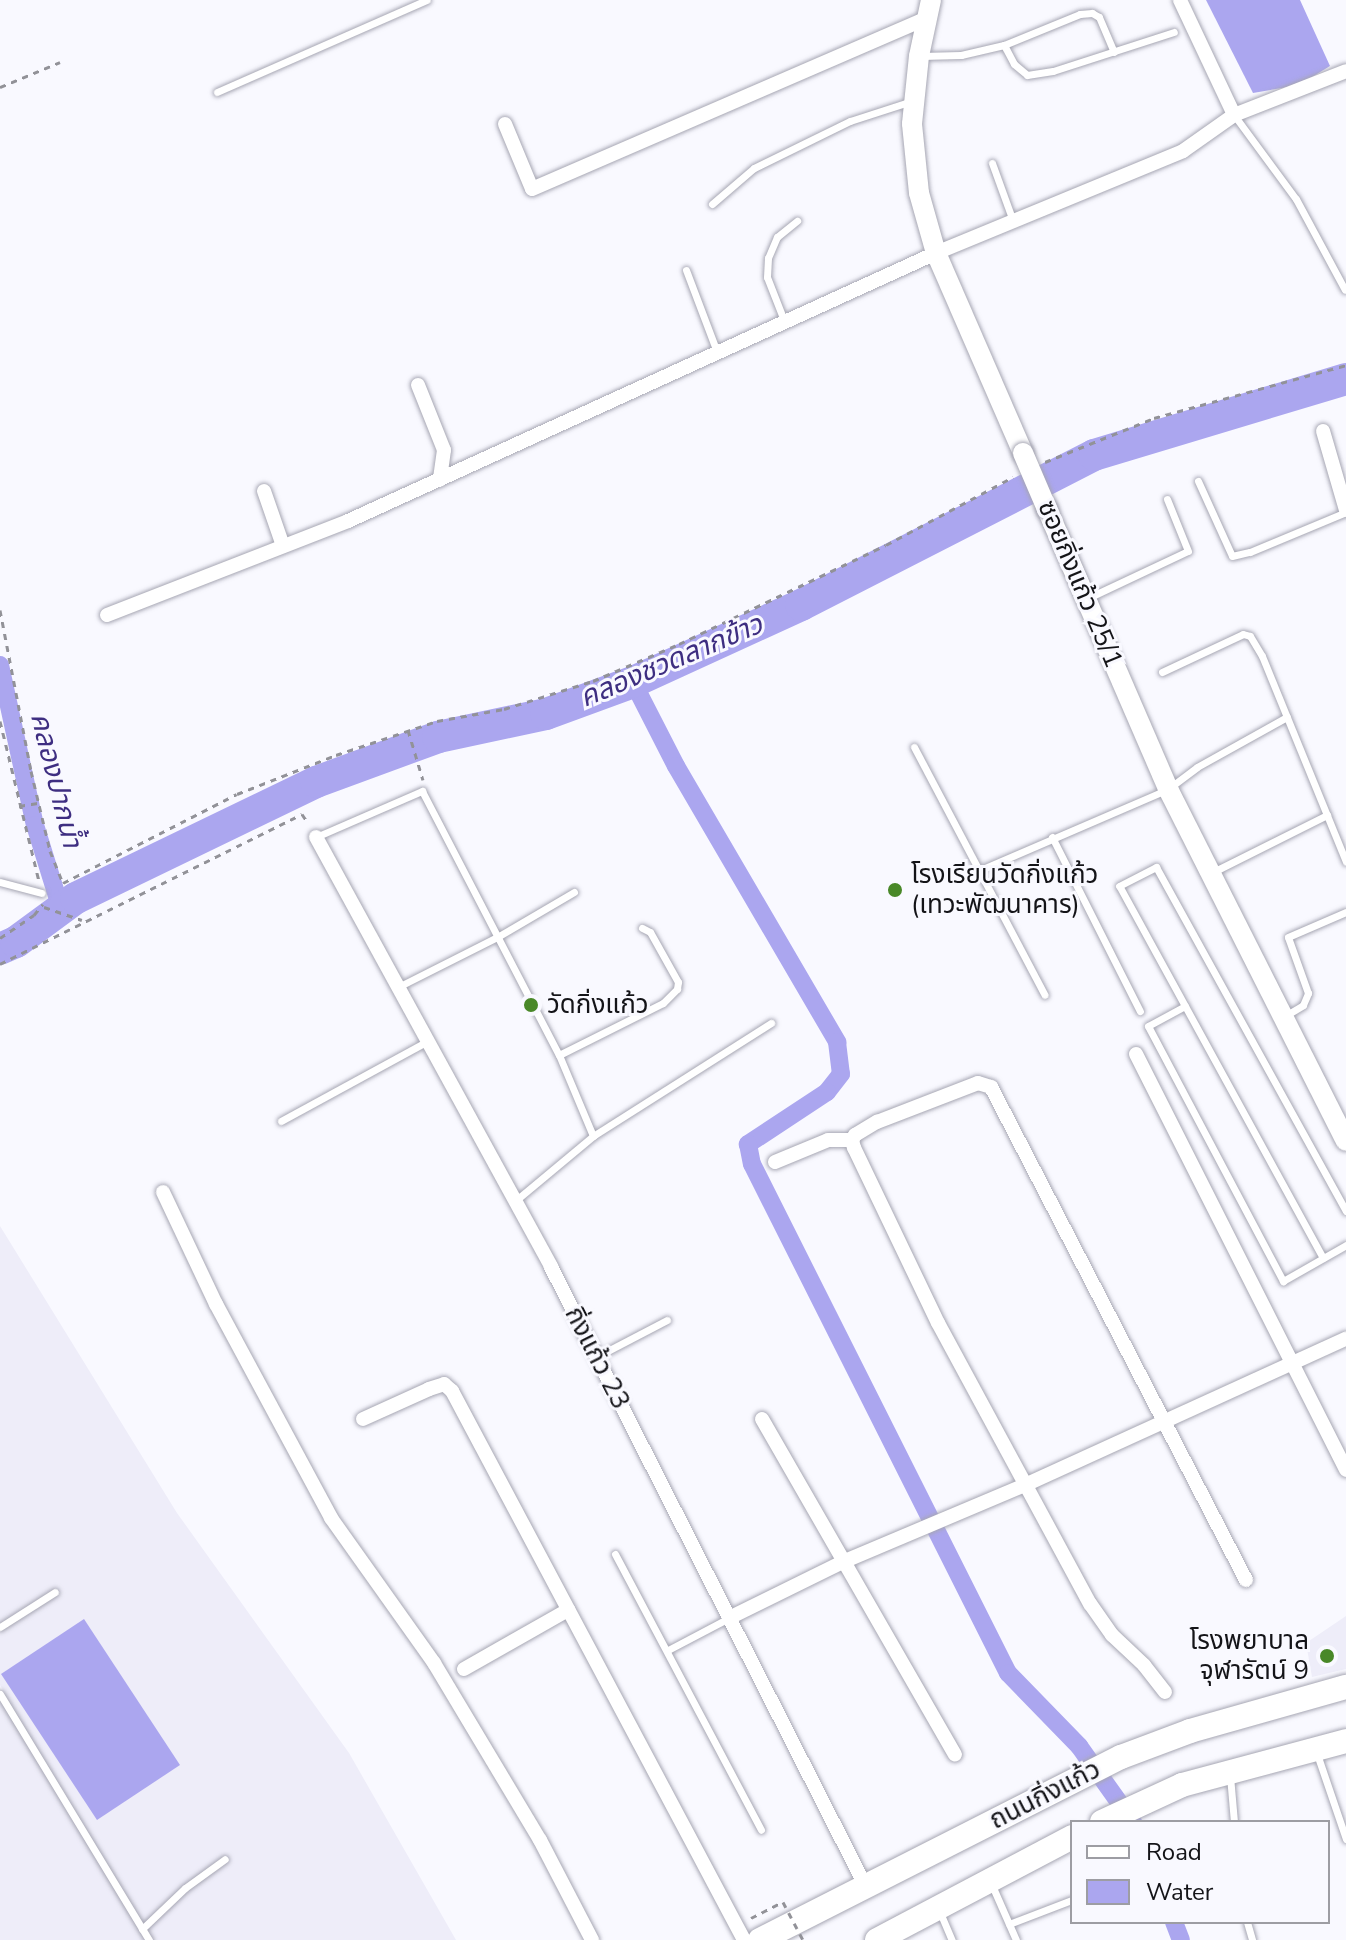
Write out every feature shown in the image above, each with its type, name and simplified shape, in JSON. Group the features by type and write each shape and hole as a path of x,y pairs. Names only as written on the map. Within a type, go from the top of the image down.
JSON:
{"main road":[{"name":"ถนนกิ่งแก้ว","path":"760,1940 1121,1757 1190,1731 1346,1687"},
{"name":"ถนนกิ่งแก้ว","path":"1106,1820 1139,1803 1230,1770 1346,1741"},
{"name":"ถนนกิ่งแก้ว","path":"877,1940 1070,1838"}],"street":[{"path":"1180,0 1234,115"},
{"path":"505,124 532,189 929,9"},
{"name":"ซอยกิ่งแก้ว 25/1","path":"929,9 914,100 913,161 936,253 1168,789 1344,1132"},
{"path":"107,615 440,480 936,253 1183,151 1234,115 1346,71"},
{"path":"418,385 444,450 440,480"},
{"path":"1323,431 1346,511"},
{"path":"264,491 283,546"},
{"name":"กิ่งแก้ว 23","path":"316,837 515,1201 866,1887"},
{"path":"1136,1054 1346,1470"},
{"path":"775,1162 828,1140 852,1140 877,1122 978,1083 991,1087 1246,1580"},
{"path":"852,1140 938,1323 1090,1604 1112,1635 1144,1665 1165,1692"},
{"path":"163,1192 216,1304 331,1518 434,1663 540,1840 592,1940"},
{"path":"729,1618 845,1561 1025,1485 1346,1339"},
{"path":"363,1419 429,1389 448,1386 744,1940"},
{"path":"762,1419 955,1754"},
{"path":"464,1669 568,1610"}],"lane":[{"path":"217,92 427,0"},
{"path":"919,56 961,55 1004,45 1080,14 1092,13 1099,17 1114,52"},
{"path":"1004,45 1014,64 1027,75 1053,71 1174,32"},
{"path":"712,204 754,168 777,156 850,121 914,100"},
{"path":"1234,115 1296,199 1345,290"},
{"path":"992,163 1013,221"},
{"path":"785,323 767,277 768,258 777,237 797,221"},
{"path":"686,270 718,354"},
{"path":"1198,481 1232,556 1250,552 1346,511"},
{"path":"1086,599 1188,551 1167,499"},
{"path":"1162,672 1243,634 1250,636 1262,656 1346,862"},
{"path":"978,871 1168,789 1197,767 1287,717"},
{"path":"914,747 1045,995"},
{"path":"316,837 422,791 559,1055 593,1136"},
{"path":"1211,873 1327,815"},
{"path":"1052,837 1140,1011"},
{"path":"1323,1258 1119,886 1156,867 1346,1211"},
{"path":"0,882 42,893"},
{"path":"398,987 499,936 574,892"},
{"path":"1283,1017 1303,1005 1308,993 1288,937 1346,912"},
{"path":"559,1055 663,1003 677,989 678,982 650,932 642,928"},
{"path":"1185,1006 1148,1026 1283,1281 1346,1245"},
{"path":"515,1201 593,1136 771,1023"},
{"path":"281,1121 428,1041"},
{"path":"596,1357 667,1320"},
{"path":"615,1554 761,1830"},
{"path":"0,1627 55,1592"},
{"path":"668,1650 729,1618"},
{"path":"0,1694 149,1940"},
{"path":"1315,1748 1346,1839"},
{"path":"1230,1770 1234,1820"},
{"path":"142,1929 185,1888 225,1859"},
{"path":"991,1881 1016,1940"},
{"path":"1009,1924 1070,1901"},
{"path":"939,1908 952,1940"}],"path":[{"path":"0,87 60,62"},
{"path":"0,610 38,803 50,851 63,883 237,794 408,730 437,721 504,709 593,681 785,596 1027,464 1154,418 1346,365"},
{"path":"0,721 44,907"},
{"path":"408,730 419,766"},
{"path":"19,806 38,803"},
{"path":"0,964 53,941 83,921 302,814 316,837"},
{"path":"44,907 83,921"},
{"path":"0,938 44,907"},
{"path":"783,1902 803,1940"}],"shaded area":[{"path":"0,1226 177,1513 349,1753 456,1940 0,1940 0,1692 3,1690 0,1685"},
{"name":"โรงพยาบาล จุฬารัตน์ 9","path":"1346,1616 1346,1669 1312,1677 1306,1643"}],"water":[{"path":"1206,0 1300,0 1330,66 1299,85 1253,93"},
{"path":"84,1619 180,1765 97,1820 1,1674"}],"waterway":[{"name":"คลองชวดลากข้าว","path":"0,949 16,942 76,898 316,782 438,737 546,714 633,682 801,605 1094,455 1346,379"},
{"name":"คลองปากน้ำ","path":"0,665 35,825 61,909"},
{"path":"633,682 676,766 837,1042 841,1074 827,1092 748,1144 752,1164 1008,1673 1079,1746 1132,1820"},
{"path":"1175,1924 1181,1940"}],"place":[{"name":"โรงเรียนวัดกิ่งแก้ว (เทวะพัฒนาคาร)","path":"895,890"},
{"name":"วัดกิ่งแก้ว","path":"531,1005"},
{"name":"โรงพยาบาล จุฬารัตน์ 9","path":"1327,1656"}]}
